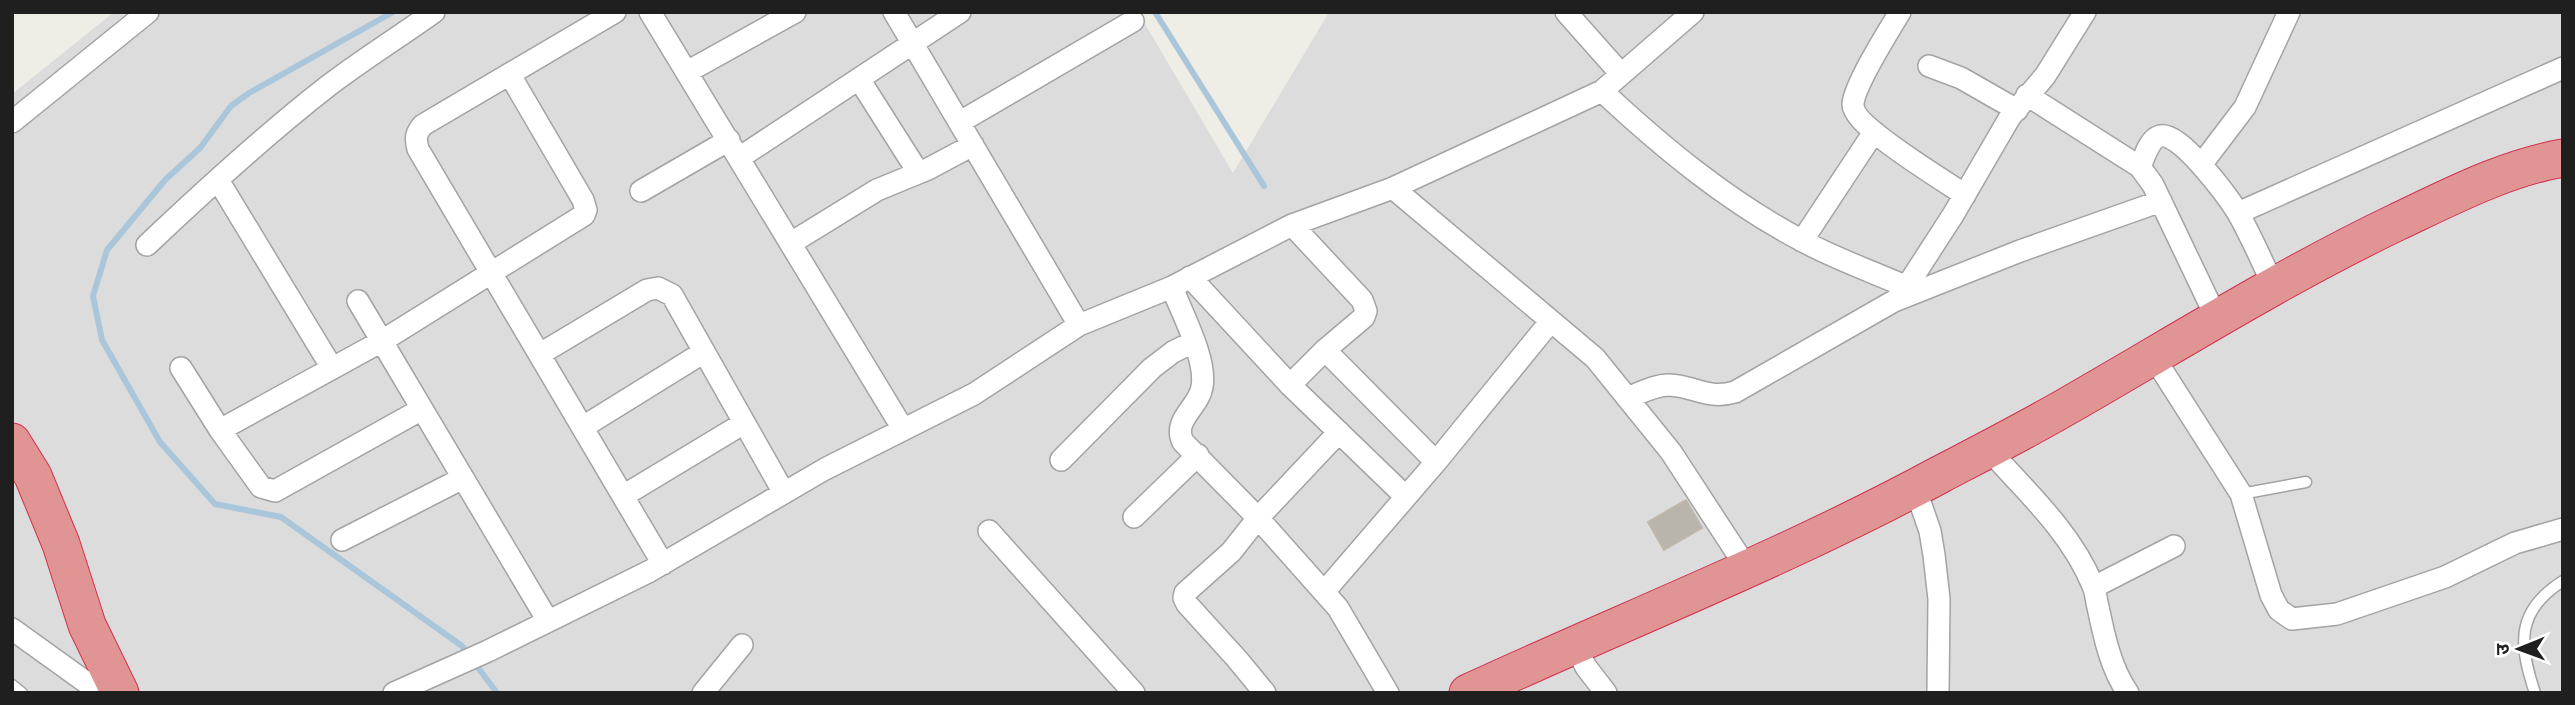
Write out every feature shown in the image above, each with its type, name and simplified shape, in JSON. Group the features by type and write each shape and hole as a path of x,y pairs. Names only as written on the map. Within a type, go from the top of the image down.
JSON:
{"highway":[{"path":"1468,693 1574,644 1748,570 1915,488 2153,356 2273,285 2431,206 2491,180 2546,161 2563,159"},
{"path":"12,442 33,476 61,544 87,625 120,693"}],"street":[{"path":"12,122 148,12"},
{"path":"147,245 218,180 332,83 434,12"},
{"path":"615,12 580,21 510,75 424,125 417,132 416,141 418,149 663,564"},
{"path":"649,12 903,429"},
{"path":"687,72 795,12"},
{"path":"894,12 1079,325"},
{"path":"641,191 734,149 859,79 960,12"},
{"path":"1566,12 1621,74"},
{"path":"394,693 488,651 663,564 825,469 975,394 1079,325 1181,282 1292,225 1393,188 1602,91 1693,12"},
{"path":"1900,12 1853,101 1855,114 1874,132 1965,195"},
{"path":"1903,293 2010,117 2045,76 2085,12"},
{"path":"2201,165 2245,107 2289,12"},
{"path":"960,122 1132,21"},
{"path":"1929,66 2022,102 2140,167 2161,201 2216,317"},
{"path":"2238,213 2563,68"},
{"path":"220,430 382,341 580,219 586,210 583,200 510,75"},
{"path":"859,79 918,172"},
{"path":"1602,91 1671,151 1726,193 1802,241 1903,293"},
{"path":"1802,241 1874,132"},
{"path":"2140,167 2153,140 2166,135 2175,140 2201,165 2238,213 2273,285"},
{"path":"791,243 877,190 973,145"},
{"path":"218,180 332,368"},
{"path":"1393,188 1595,358 1671,452 1748,570"},
{"path":"1627,398 1655,387 1669,385 1709,396 1723,396 1735,392 1903,293 2161,201"},
{"path":"1290,385 1364,317 1365,305 1292,225"},
{"path":"1181,282 1193,342 1203,368 1202,391 1185,417 1179,434 1183,442 1258,518 1338,608 1388,693"},
{"path":"1181,282 1406,497"},
{"path":"540,354 647,290 658,288 672,295 784,493"},
{"path":"358,301 548,621"},
{"path":"1324,592 1436,462 1550,322"},
{"path":"1061,460 1152,368 1172,352 1193,342"},
{"path":"1325,350 1436,462"},
{"path":"583,428 704,352"},
{"path":"2153,356 2241,494 2272,595 2279,610 2292,619 2337,614 2445,577 2515,543 2563,529"},
{"path":"181,368 220,430 261,487 275,491 422,409"},
{"path":"623,496 744,423"},
{"path":"1265,693 1186,604 1184,598 1188,588 1231,552 1258,518 1339,432"},
{"path":"1988,449 2071,546 2094,587 2112,662 2128,693"},
{"path":"1134,517 1198,455"},
{"path":"342,540 463,478"},
{"path":"1915,488 1930,531 1937,577 1938,693"},
{"path":"989,531 1134,693"},
{"path":"2094,587 2174,546"},
{"path":"12,629 101,693"},
{"path":"1574,644 1586,667 1606,693"},
{"path":"703,693 742,645"}],"lane":[{"path":"2241,494 2306,482"},
{"path":"2535,693 2526,666 2522,637 2530,612 2548,590 2563,581"},
{"path":"12,685 22,693"}],"shaded area":[{"path":"114,12 1138,12 1233,173 1329,12 2563,12 2563,693 12,693 12,94"}],"building":[{"path":"1686,500 1702,528 1664,550 1648,522"}],"waterway":[{"path":"393,12 249,93 231,106 200,148 165,180 107,250 93,296 102,340 160,442 215,504 281,517 462,646 497,693"},
{"path":"1155,12 1264,186"}]}
